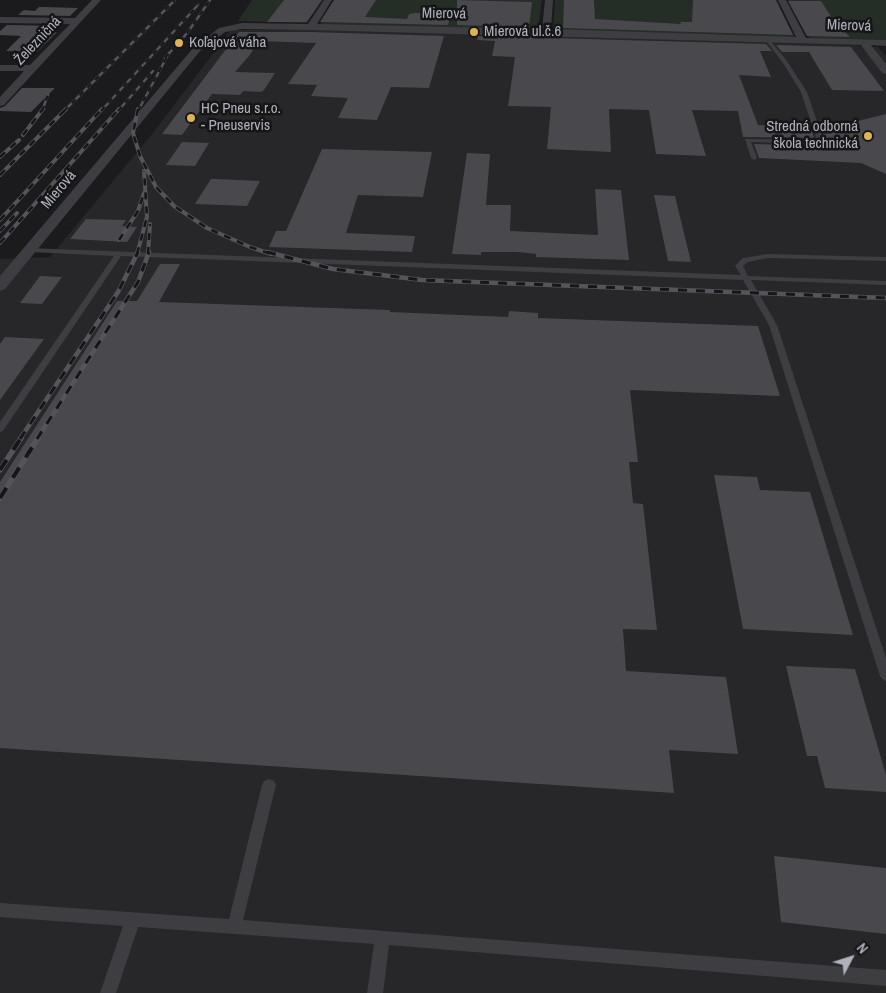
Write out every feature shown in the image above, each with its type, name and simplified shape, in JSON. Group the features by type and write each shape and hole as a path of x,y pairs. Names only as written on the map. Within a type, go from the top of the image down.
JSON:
{"street":[{"name":"Železničná","path":"0,103 97,0"},
{"path":"311,27 328,0"},
{"path":"546,32 548,0"},
{"path":"782,0 804,41"},
{"path":"0,20 77,21"},
{"name":"Mierová","path":"0,286 197,49 222,30 242,26 311,27 546,32 886,43"},
{"path":"864,43 886,71"},
{"path":"0,68 32,68"}],"lane":[{"path":"754,158 747,140 821,142 804,92 785,62 766,40"},
{"path":"30,250 886,283"},
{"path":"0,429 119,254"},
{"path":"886,260 768,256 746,260 739,266 773,325 886,676"},
{"path":"234,927 269,785"},
{"path":"0,910 382,937 886,978"},
{"path":"108,993 133,920"},
{"path":"375,993 382,937"}],"shaded area":[{"path":"252,0 322,0 305,23 238,21"},
{"path":"335,0 542,0 538,30 319,26"},
{"path":"555,0 775,0 795,38 553,30"},
{"path":"788,0 886,0 886,41 810,39"},
{"path":"337,29 850,45 878,47 886,56 886,993 0,993 0,259 50,257 152,134 231,30"}],"building":[{"path":"284,0 322,0 307,22 267,22"},
{"path":"334,0 376,0 365,17 407,19 409,14 415,13 451,14 448,25 320,22"},
{"path":"457,0 532,2 529,27 457,25"},
{"path":"564,0 594,0 595,19 681,24 680,22 692,22 693,0 776,0 793,35 563,28"},
{"path":"788,1 821,1 834,21 850,37 807,36"},
{"path":"39,7 78,8 70,16 18,15 24,10 35,11"},
{"path":"7,25 60,26 54,32 57,32 37,52 6,51 21,36 0,35 0,31"},
{"path":"239,32 444,36 429,88 391,87 377,120 338,118 348,98 311,96 317,85 288,84 316,43 259,41 235,72 275,73 264,90 261,92 243,91 240,95 212,94 182,135 162,134"},
{"path":"478,36 766,44 772,51 760,51 771,77 739,75 758,125 811,128 814,138 743,137 738,111 692,110 706,156 656,154 649,110 609,109 611,152 547,149 551,107 508,106 515,57 492,56 495,41 477,40"},
{"path":"776,45 851,47 884,91 832,90 809,52 782,52"},
{"path":"22,88 55,88 31,112 0,111 0,108 5,106"},
{"path":"886,114 886,174 861,163 759,158 754,144 821,146 826,143 821,128 830,128"},
{"path":"182,142 209,143 195,166 166,165"},
{"path":"322,149 432,152 423,197 358,195 346,233 415,236 412,252 269,247 276,231 286,231"},
{"path":"467,153 490,154 486,205 511,205 510,231 598,235 595,189 621,190 629,260 536,257 536,254 518,252 481,252 481,255 452,254"},
{"path":"211,179 260,181 247,206 195,204"},
{"path":"654,195 675,196 691,262 668,261"},
{"path":"86,219 126,220 122,226 137,227 127,242 70,239"},
{"path":"160,264 180,264 159,302 390,310 390,312 508,317 509,311 538,313 538,318 758,326 780,396 630,390 638,462 629,462 633,503 643,504 657,630 623,629 626,671 726,677 738,754 669,750 674,793 0,748 0,482 117,301 137,301"},
{"path":"40,276 62,277 42,304 20,303"},
{"path":"5,337 44,339 0,400 0,344"},
{"path":"714,475 757,477 760,490 810,492 853,635 743,629"},
{"path":"786,666 855,669 886,775 886,792 825,788 817,756 807,756"},
{"path":"774,856 886,868 886,934 781,922"}],"railway":[{"path":"0,175 175,0"},
{"path":"168,54 188,32 210,0"},
{"path":"101,111 198,5"},
{"path":"138,111 168,54"},
{"path":"165,58 168,54"},
{"path":"118,111 153,71"},
{"path":"43,110 48,95"},
{"path":"0,220 102,109"},
{"path":"0,243 119,109"},
{"path":"138,109 133,133 140,156 156,187 174,206 207,228 271,254"},
{"path":"23,135 43,110"},
{"path":"0,157 19,140"},
{"path":"137,254 147,217 144,171"},
{"path":"119,240 138,211 144,193"},
{"path":"0,231 17,213"},
{"path":"148,254 150,224"},
{"path":"37,439 138,282 149,252"},
{"path":"267,252 333,269 422,280 886,298"},
{"path":"20,439 118,292 137,254"},
{"path":"0,470 21,438"},
{"path":"0,498 38,438"}],"place":[{"name":"Mierová ul.č.6","path":"474,32"},
{"name":"Koľajová váha","path":"179,43"},
{"name":"HC Pneu s.r.o. - Pneuservis","path":"191,118"},
{"name":"Stredná odborná škola technická","path":"868,136"}]}
